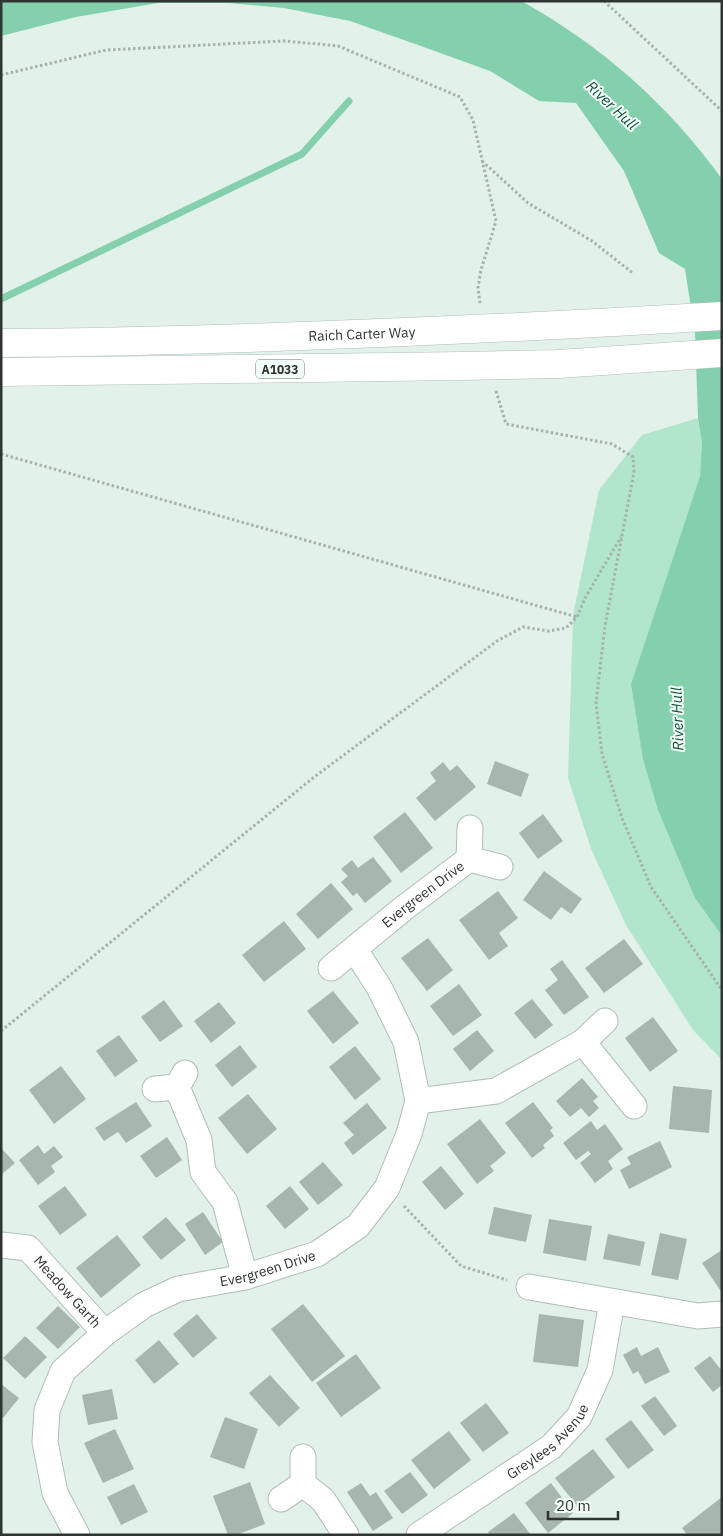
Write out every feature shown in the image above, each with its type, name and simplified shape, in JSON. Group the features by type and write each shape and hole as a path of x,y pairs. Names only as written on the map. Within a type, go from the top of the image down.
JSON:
{"highway":[{"name":"Raich Carter Way","path":"1,343 250,339 524,328 722,316"},
{"name":"A1033","path":"1,372 558,364 722,353"}],"street":[{"name":"Evergreen Drive","path":"469,859 470,828"},
{"name":"Evergreen Drive","path":"469,859 500,867"},
{"name":"Evergreen Drive","path":"330,968 404,908 469,859"},
{"name":"Evergreen Drive","path":"77,1535 55,1493 45,1442 47,1410 63,1371 105,1333 144,1305 178,1290 246,1277 316,1254 358,1226 387,1188 409,1134 418,1101 406,1042 379,987 354,950"},
{"path":"418,1101 496,1091 584,1042 605,1021"},
{"path":"584,1042 634,1106"},
{"path":"172,1083 199,1140 203,1172 225,1202 246,1277"},
{"name":"Meadow Garth","path":"1,1244 28,1248 105,1333"},
{"path":"530,1287 698,1316 722,1314"},
{"name":"Greylees Avenue","path":"418,1535 551,1447 580,1418 600,1370 612,1302"},
{"path":"303,1457 304,1484 323,1500 346,1535"},
{"path":"281,1499 304,1484"}],"path":[{"path":"604,1 722,111"},
{"path":"1,75 106,50 285,41 338,46 460,98 473,120 496,221 478,288 480,305"},
{"path":"481,160 528,204 592,241 634,274"},
{"path":"494,386 506,424 612,444 633,458 634,472 605,626 596,703 602,754 622,818 651,887 722,990"},
{"path":"1,454 577,617"},
{"path":"1,1031 314,778 497,641 523,627 549,631 566,628 577,617 585,598 621,537"},
{"path":"387,1188 461,1266 530,1287"}],"shaded area":[{"path":"698,418 702,443 700,476 631,684 695,898 722,936 722,1060 693,1030 626,925 591,849 568,778 573,615 599,490 642,435"}],"water":[{"name":"River Hull","path":"1,1 521,1 550,18 606,57 656,102 702,152 722,179 722,936 695,898 658,810 643,759 631,684 700,476 702,443 698,418 695,334 685,269 659,253 624,171 576,103 539,101 490,71 350,21 284,8 228,3 158,3 76,17 1,36"}],"building":[{"path":"495,761 529,774 521,797 487,784"},
{"path":"443,762 450,771 457,765 476,787 435,821 416,798 436,781 430,773"},
{"path":"405,812 433,848 401,873 373,837"},
{"path":"543,814 563,841 538,859 519,833"},
{"path":"373,857 392,881 365,903 357,893 353,896 341,882 348,876 341,869 352,860 358,868"},
{"path":"544,871 582,899 571,914 561,907 551,920 523,900"},
{"path":"331,883 353,909 318,939 296,914"},
{"path":"498,891 518,918 499,933 508,946 489,960 459,920"},
{"path":"284,921 306,949 264,982 242,955"},
{"path":"428,938 453,970 427,991 401,958"},
{"path":"624,939 643,964 604,993 585,968"},
{"path":"562,960 589,997 564,1015 545,990 558,980 550,969"},
{"path":"459,984 482,1015 453,1036 430,1006"},
{"path":"333,991 359,1023 333,1044 307,1011"},
{"path":"532,999 553,1025 535,1039 514,1013"},
{"path":"164,1000 183,1026 160,1042 141,1017"},
{"path":"219,1002 236,1023 211,1043 194,1021"},
{"path":"653,1017 678,1051 650,1072 625,1038"},
{"path":"477,1030 494,1051 470,1071 453,1049"},
{"path":"119,1035 138,1061 115,1077 96,1051"},
{"path":"240,1045 257,1067 232,1087 215,1065"},
{"path":"355,1046 381,1079 355,1100 329,1067"},
{"path":"61,1066 86,1099 54,1124 29,1090"},
{"path":"582,1078 598,1097 593,1101 599,1108 589,1117 581,1108 570,1117 556,1101"},
{"path":"673,1086 712,1090 709,1133 669,1129"},
{"path":"248,1094 277,1129 247,1154 218,1118"},
{"path":"136,1102 152,1126 126,1143 118,1132 104,1141 95,1128"},
{"path":"533,1102 553,1128 550,1130 554,1136 543,1145 545,1148 532,1158 505,1123"},
{"path":"367,1103 387,1128 353,1155 344,1143 354,1135 343,1123"},
{"path":"480,1119 506,1153 490,1166 494,1171 477,1184 447,1144"},
{"path":"591,1121 597,1130 605,1124 623,1149 608,1161 613,1169 595,1183 580,1163 591,1154 588,1151 576,1160 563,1143"},
{"path":"167,1137 182,1160 156,1178 140,1156"},
{"path":"660,1141 672,1167 629,1189 620,1170 631,1164 627,1157"},
{"path":"38,1145 44,1154 54,1146 63,1157 51,1166 55,1172 38,1185 19,1160"},
{"path":"1,1148 15,1163 1,1175"},
{"path":"323,1162 343,1185 318,1205 299,1182"},
{"path":"441,1166 464,1194 445,1210 422,1182"},
{"path":"65,1186 87,1215 60,1235 38,1206"},
{"path":"290,1186 309,1209 285,1229 266,1206"},
{"path":"494,1207 532,1215 526,1242 488,1234"},
{"path":"203,1212 223,1242 205,1255 185,1224"},
{"path":"166,1217 186,1240 161,1260 142,1237"},
{"path":"549,1219 592,1226 586,1261 543,1253"},
{"path":"660,1233 687,1239 678,1280 651,1275"},
{"path":"608,1234 645,1242 640,1266 603,1259"},
{"path":"117,1235 141,1265 101,1298 76,1268"},
{"path":"722,1250 722,1293 702,1263"},
{"path":"303,1304 345,1356 312,1382 271,1329"},
{"path":"58,1306 80,1327 58,1349 36,1328"},
{"path":"197,1314 217,1338 193,1358 173,1334"},
{"path":"539,1314 584,1320 578,1367 533,1362"},
{"path":"25,1336 47,1357 25,1379 3,1358"},
{"path":"159,1340 179,1364 154,1384 135,1360"},
{"path":"637,1347 641,1356 658,1347 670,1372 645,1384 638,1371 633,1374 623,1355"},
{"path":"356,1354 381,1388 341,1417 316,1383"},
{"path":"710,1356 722,1371 722,1385 713,1392 694,1368"},
{"path":"270,1375 300,1408 279,1427 249,1393"},
{"path":"1,1384 19,1398 3,1418 1,1417"},
{"path":"112,1389 118,1419 88,1425 82,1395"},
{"path":"655,1396 677,1426 664,1436 641,1406"},
{"path":"486,1403 509,1433 483,1452 460,1423"},
{"path":"225,1417 258,1429 244,1469 210,1457"},
{"path":"631,1420 654,1450 628,1469 605,1439"},
{"path":"115,1429 134,1469 103,1483 84,1443"},
{"path":"449,1431 471,1460 434,1489 411,1460"},
{"path":"593,1449 615,1477 577,1506 555,1478"},
{"path":"410,1472 428,1495 402,1514 384,1491"},
{"path":"250,1482 265,1524 236,1535 228,1535 213,1496"},
{"path":"361,1483 370,1496 376,1492 393,1518 373,1531 347,1492"},
{"path":"551,1483 573,1513 548,1533 525,1503"},
{"path":"134,1484 148,1512 121,1525 107,1497"},
{"path":"722,1497 722,1535 687,1535 682,1528"},
{"path":"514,1513 531,1535 490,1535 488,1532"}],"waterway":[{"path":"1,299 302,154 349,101"}]}
